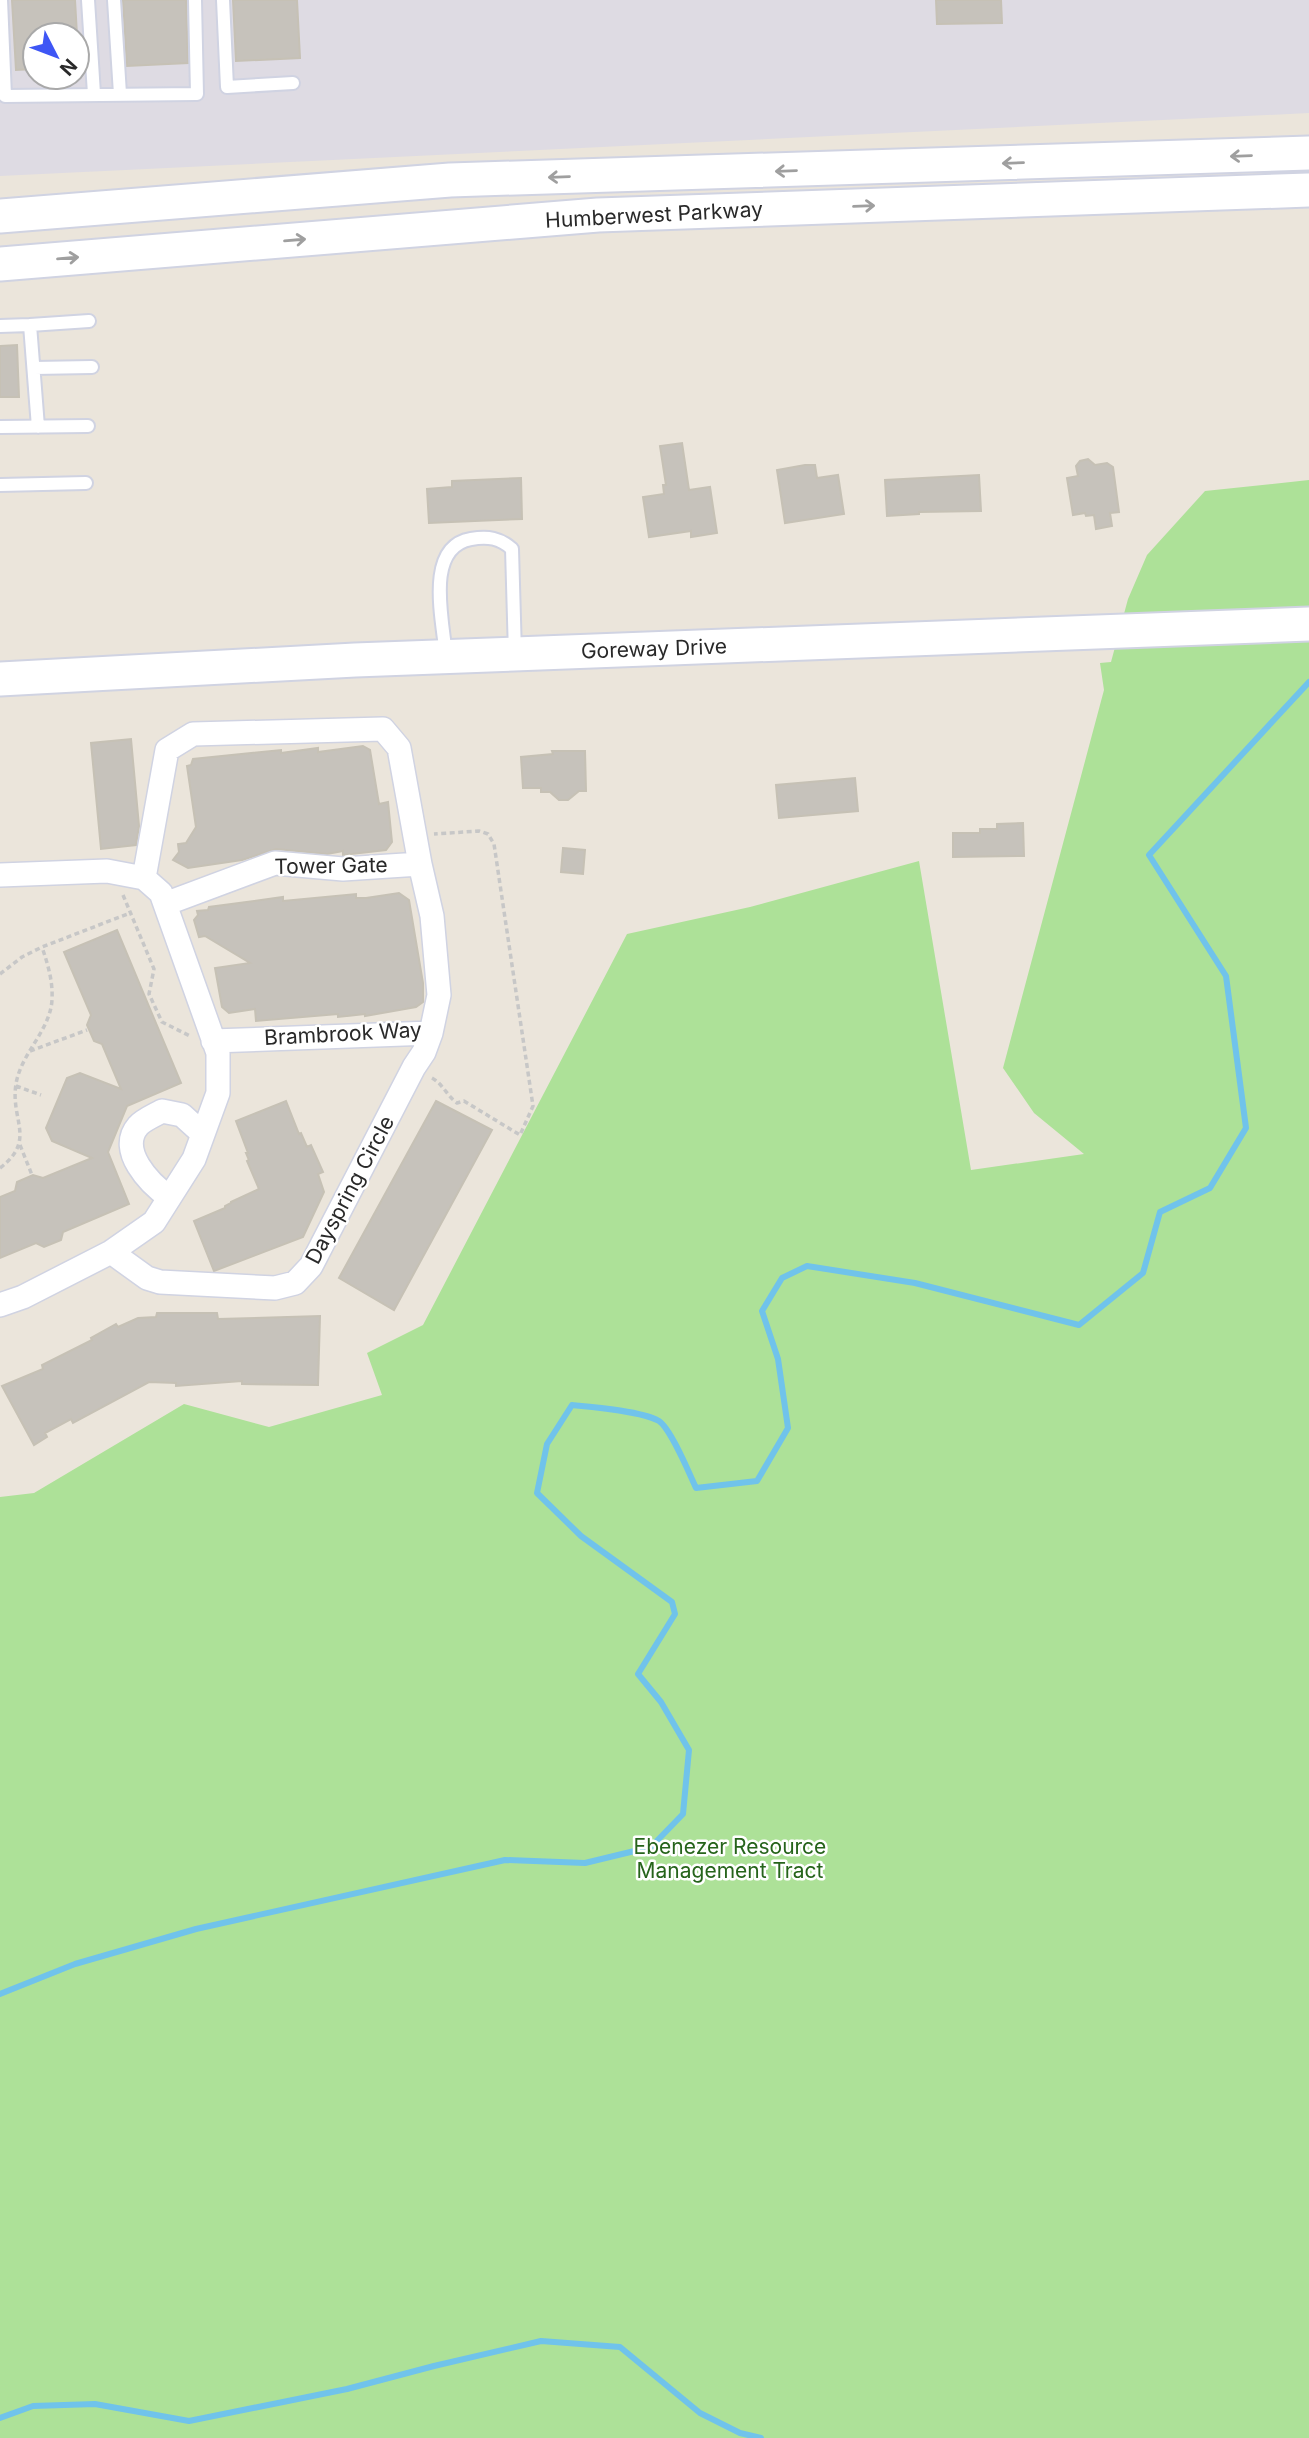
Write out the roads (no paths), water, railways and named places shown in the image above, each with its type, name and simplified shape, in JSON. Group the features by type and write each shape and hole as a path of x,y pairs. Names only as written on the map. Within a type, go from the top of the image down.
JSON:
{"main road":[{"name":"Humberwest Parkway","path":"0,216 450,180 1309,153"},
{"name":"Humberwest Parkway","path":"0,264 598,215 1309,190"},
{"name":"Goreway Drive","path":"0,679 515,654 1309,624"}],"street":[{"name":"Brambrook Way","path":"144,878 167,750 193,734 383,729 399,748 432,916 439,995 431,1033 205,1039"},
{"name":"Tower Gate","path":"165,904 275,863 343,869 420,864"},
{"path":"0,875 107,871 144,878 161,892 205,1039 218,1053 218,1093 194,1159 154,1222 111,1252 23,1297 0,1305"},
{"name":"Dayspring Circle","path":"111,1252 147,1278 160,1282 275,1288 296,1283 311,1266 414,1066 424,1052 431,1033"},
{"path":"169,1197 156,1188 135,1160 131,1141 139,1125 162,1111 182,1115 203,1134"}],"lane":[{"path":"1,0 5,96 197,94 195,0"},
{"path":"88,0 94,94"},
{"path":"114,0 120,94"},
{"path":"223,0 227,87 293,83"},
{"path":"0,327 89,321"},
{"path":"30,325 38,427"},
{"path":"34,368 93,367"},
{"path":"0,427 88,426"},
{"path":"0,485 86,484"},
{"path":"446,657 440,580 442,563 451,548 463,540 481,537 494,538 512,550 515,654"}],"waterway":[{"path":"0,1994 75,1964 196,1929 505,1860 585,1863 651,1847 683,1814 689,1750 661,1702 638,1674 675,1614 672,1602 581,1536 537,1493 547,1444 572,1405 630,1412 659,1421 664,1426 696,1488 757,1481 788,1428 778,1359 762,1311 782,1278 807,1266 915,1283 1079,1325 1143,1273 1160,1212 1210,1188 1246,1128 1226,976 1149,855 1309,682"},
{"path":"0,2418 33,2406 95,2404 189,2421 347,2389 541,2341 620,2347 700,2413 740,2433 761,2438"}],"park label":[{"name":"Ebenezer Resource Management Tract","path":"730,1859"}]}
